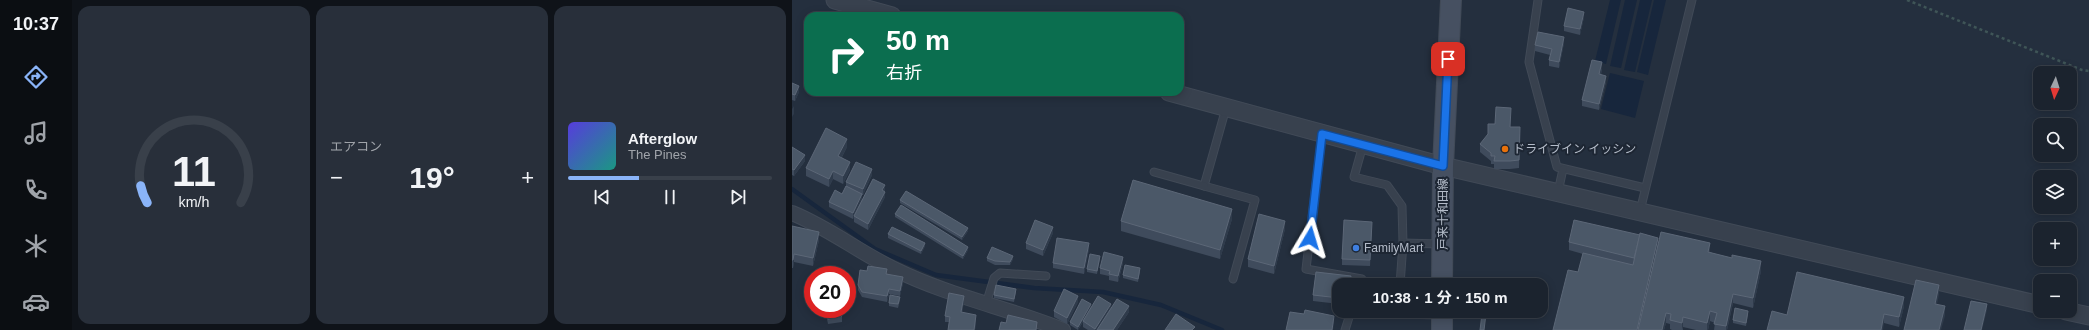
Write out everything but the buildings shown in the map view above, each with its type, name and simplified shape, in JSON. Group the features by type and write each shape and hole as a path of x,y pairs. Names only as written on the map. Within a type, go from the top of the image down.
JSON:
{"main road":[{"name":"戸来十和田線","path":"1442,278 1443,166 1451,0"}],"street":[{"path":"835,0 878,12"},
{"path":"1183,96 1443,166 2033,303"},
{"path":"792,213 811,221 857,250 897,271 986,304 1026,315 1063,330"},
{"path":"2077,313 2089,316"}],"lane":[{"path":"1538,0 1529,62 1557,167 1645,188"},
{"path":"1640,211 1692,0"},
{"path":"1204,186 1226,108"},
{"path":"1322,134 1306,269 1356,278"},
{"path":"1363,145 1354,177 1387,185 1402,206 1403,243 1400,278"},
{"path":"1558,192 1563,169"},
{"path":"1154,172 1255,200 1233,279"},
{"path":"1403,243 1442,244"},
{"path":"986,304 994,278 1000,274 1046,276"},
{"path":"1345,330 1349,318"}],"path":[{"path":"1907,0 2082,70 2089,71"}],"water":[{"path":"1610,0 1621,0 1606,64 1595,61"},
{"path":"1625,0 1637,0 1621,68 1610,66"},
{"path":"1640,0 1652,0 1635,72 1624,70"},
{"path":"1654,0 1666,0 1648,75 1637,72"},
{"path":"1610,73 1644,81 1635,118 1601,109"}],"waterway":[{"path":"792,189 875,249 936,275 1034,288 1103,292 1161,305 1222,330"}],"place":[{"name":"ドライブイン イッシン","path":"1505,149"},
{"name":"FamilyMart","path":"1356,248"}],"route":[{"path":"1310,238 1322,134 1443,166 1448,59"}]}
